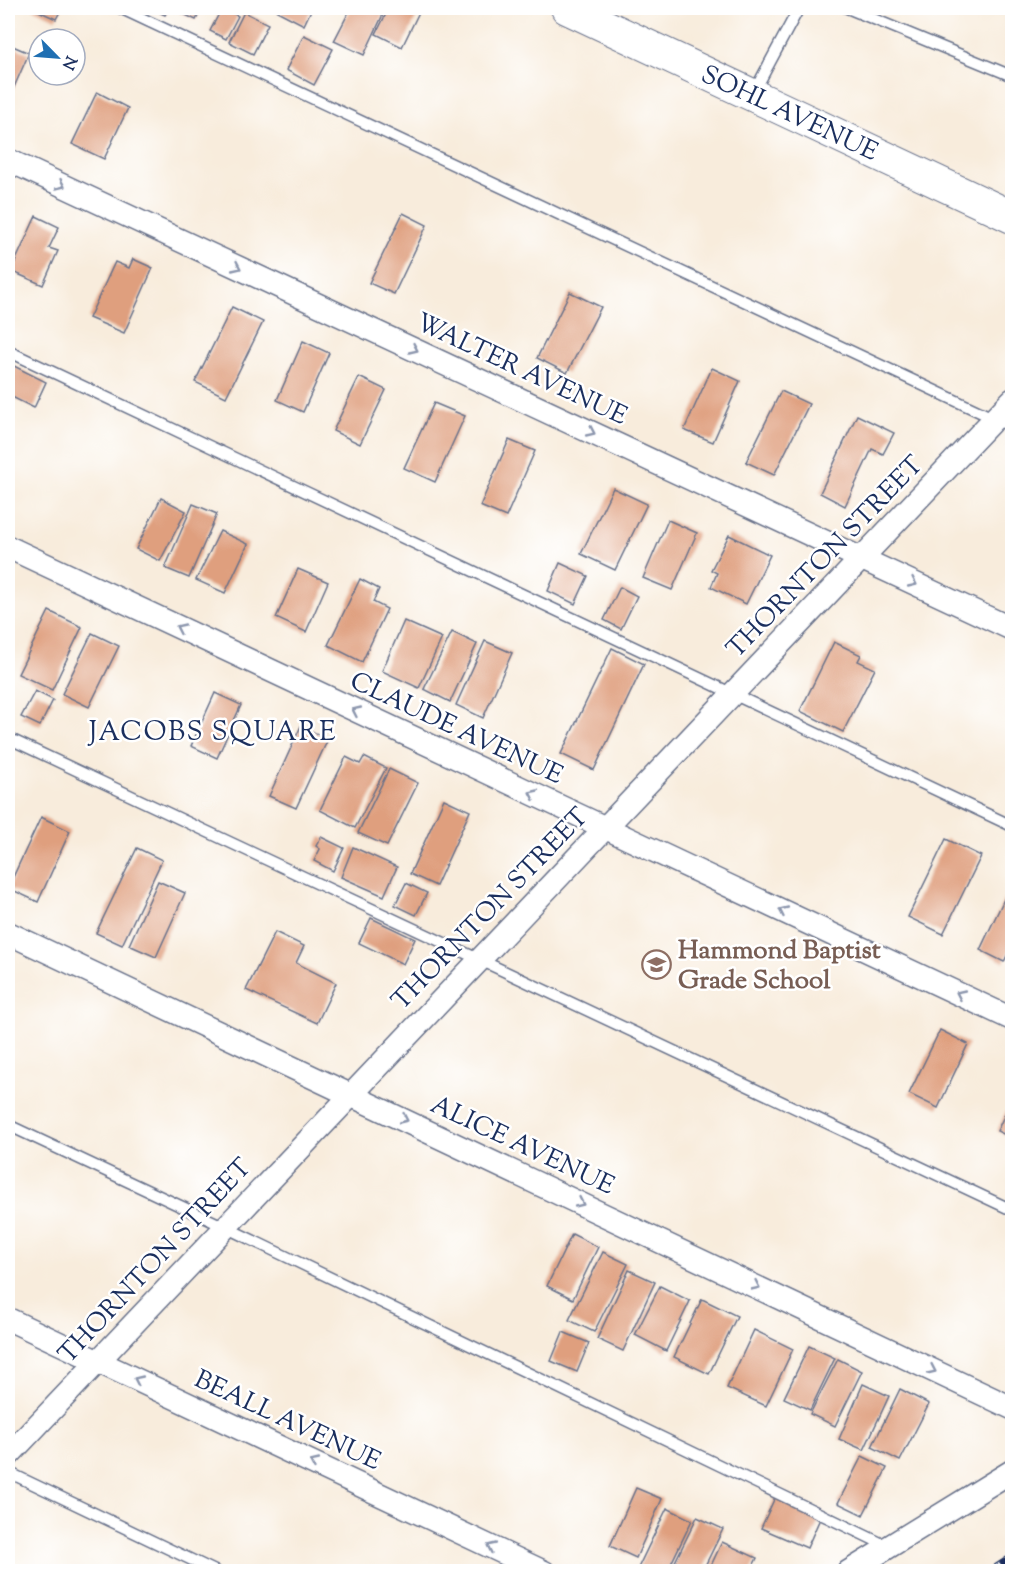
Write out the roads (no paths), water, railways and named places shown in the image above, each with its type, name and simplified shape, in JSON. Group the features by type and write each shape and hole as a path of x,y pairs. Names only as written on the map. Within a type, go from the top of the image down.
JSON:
{"street":[{"name":"SOHL AVENUE","path":"567,8 1012,217"},
{"name":"WALTER AVENUE","path":"8,160 1012,629"},
{"name":"THORNTON STREET","path":"8,1456 861,558 1003,423 1012,400"},
{"name":"CLAUDE AVENUE","path":"8,547 1012,1019"},
{"name":"ALICE AVENUE","path":"8,933 1012,1408"},
{"name":"BEALL AVENUE","path":"8,1318 544,1572"},
{"path":"848,1572 1012,1471"}],"lane":[{"path":"120,8 1003,423"},
{"path":"753,95 799,8"},
{"path":"847,8 1012,76"},
{"path":"8,351 1012,826"},
{"path":"8,738 1012,1210"},
{"path":"8,1125 889,1547"},
{"path":"8,1472 217,1572"}],"railway":[{"path":"989,1572 1012,1557"}],"place":[{"name":"Hammond Baptist Grade School","path":"657,964"}],"district":[{"name":"JACOBS SQUARE","path":"213,731"}]}
